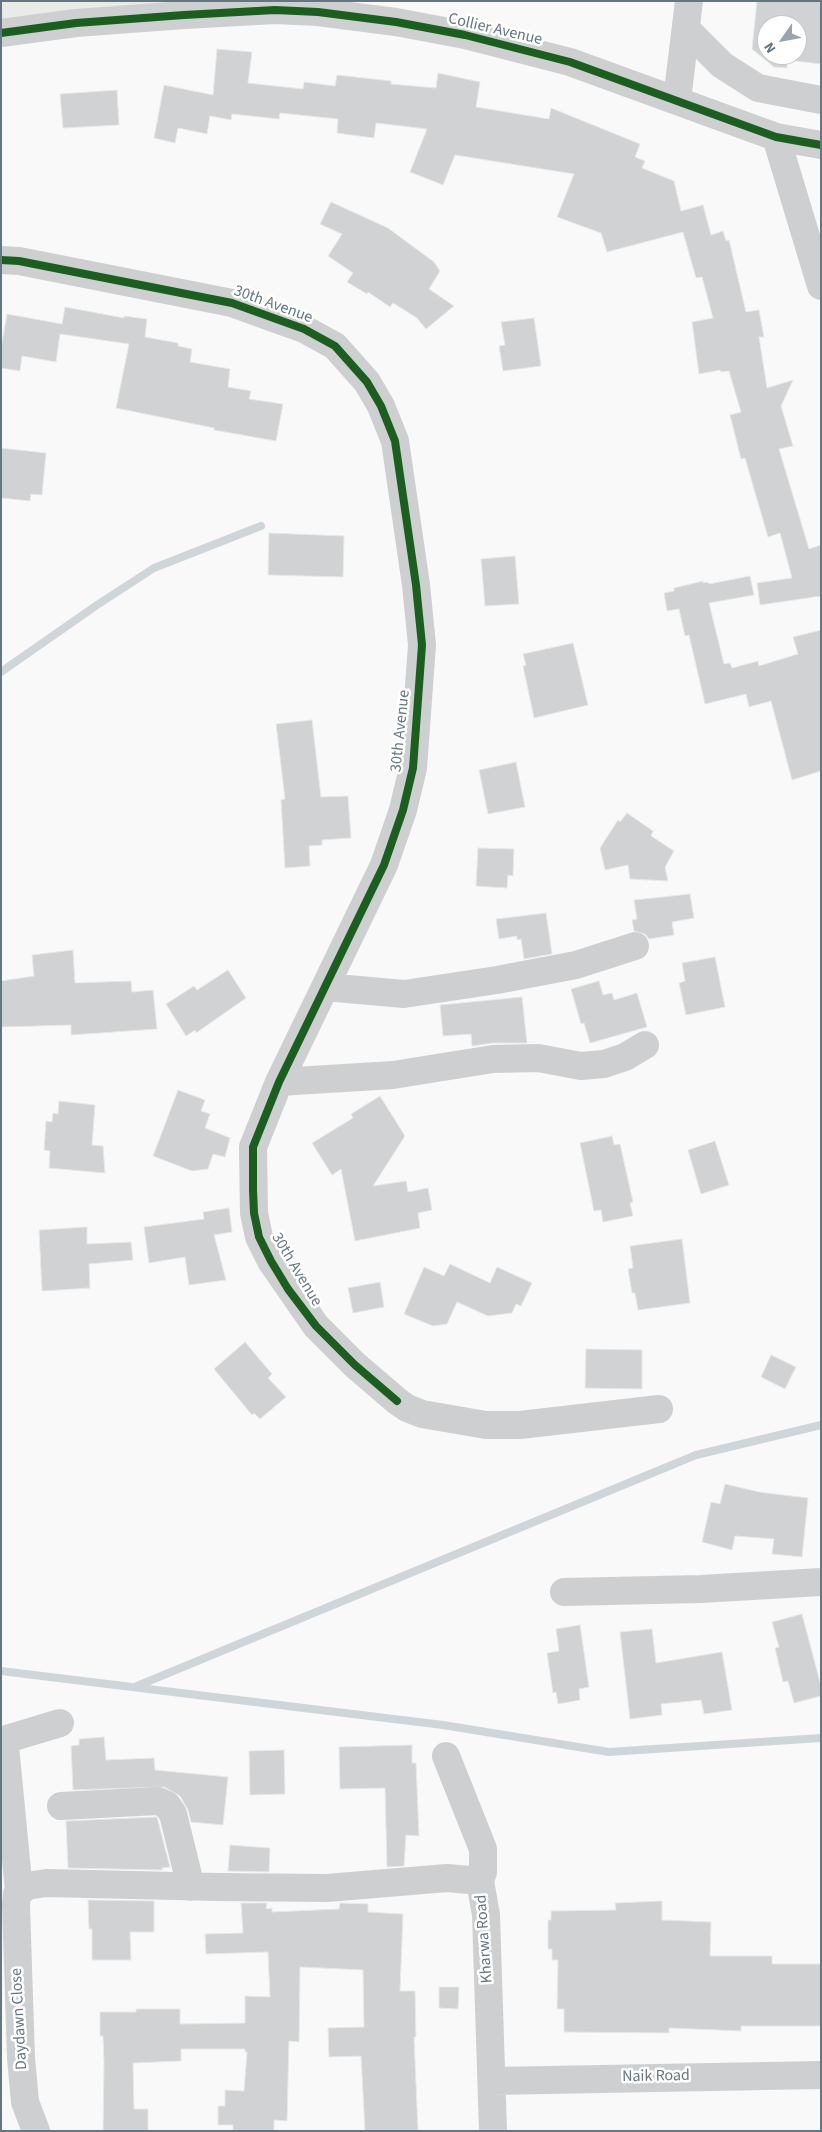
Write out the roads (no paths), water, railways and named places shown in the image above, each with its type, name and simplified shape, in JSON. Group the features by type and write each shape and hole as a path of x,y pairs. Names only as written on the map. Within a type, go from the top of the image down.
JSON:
{"street":[{"path":"677,100 689,1"},
{"name":"Collier Avenue","path":"1,33 76,23 184,14 275,10 318,12 396,22 465,35 570,62 776,138 821,146"},
{"path":"686,29 722,65 758,88 821,100"},
{"path":"776,138 821,286"},
{"name":"30th Avenue","path":"1,260 19,261 232,303 304,329 334,346 352,363 367,382 381,406 395,441 416,585 422,645 413,768 403,810 384,865 279,1082 253,1147 254,1213 260,1237 280,1275 316,1326 355,1365 397,1401 407,1408 422,1414 486,1425 520,1425 659,1409"},
{"path":"325,987 404,994 576,966 635,946"},
{"path":"279,1082 394,1074 493,1059 538,1058 581,1066 604,1064 625,1057 645,1045"},
{"path":"564,1592 701,1589 821,1582"},
{"name":"Daydawn Close","path":"36,2131 25,2102 21,2058 18,1898 5,1785 5,1746 7,1739 60,1723"},
{"name":"Kharwa Road","path":"446,1756 483,1849 483,1872 480,1881 486,1915 493,2131"},
{"path":"61,1806 158,1801 167,1805 174,1814 191,1887"},
{"path":"18,1898 32,1884 46,1883 327,1888 447,1878 480,1881"},
{"name":"Naik Road","path":"492,2081 821,2075"}],"waterway":[{"path":"1,672 154,568 261,526"},
{"path":"137,1686 696,1455 821,1425"},
{"path":"1,1671 443,1725 609,1752 821,1738"}]}
